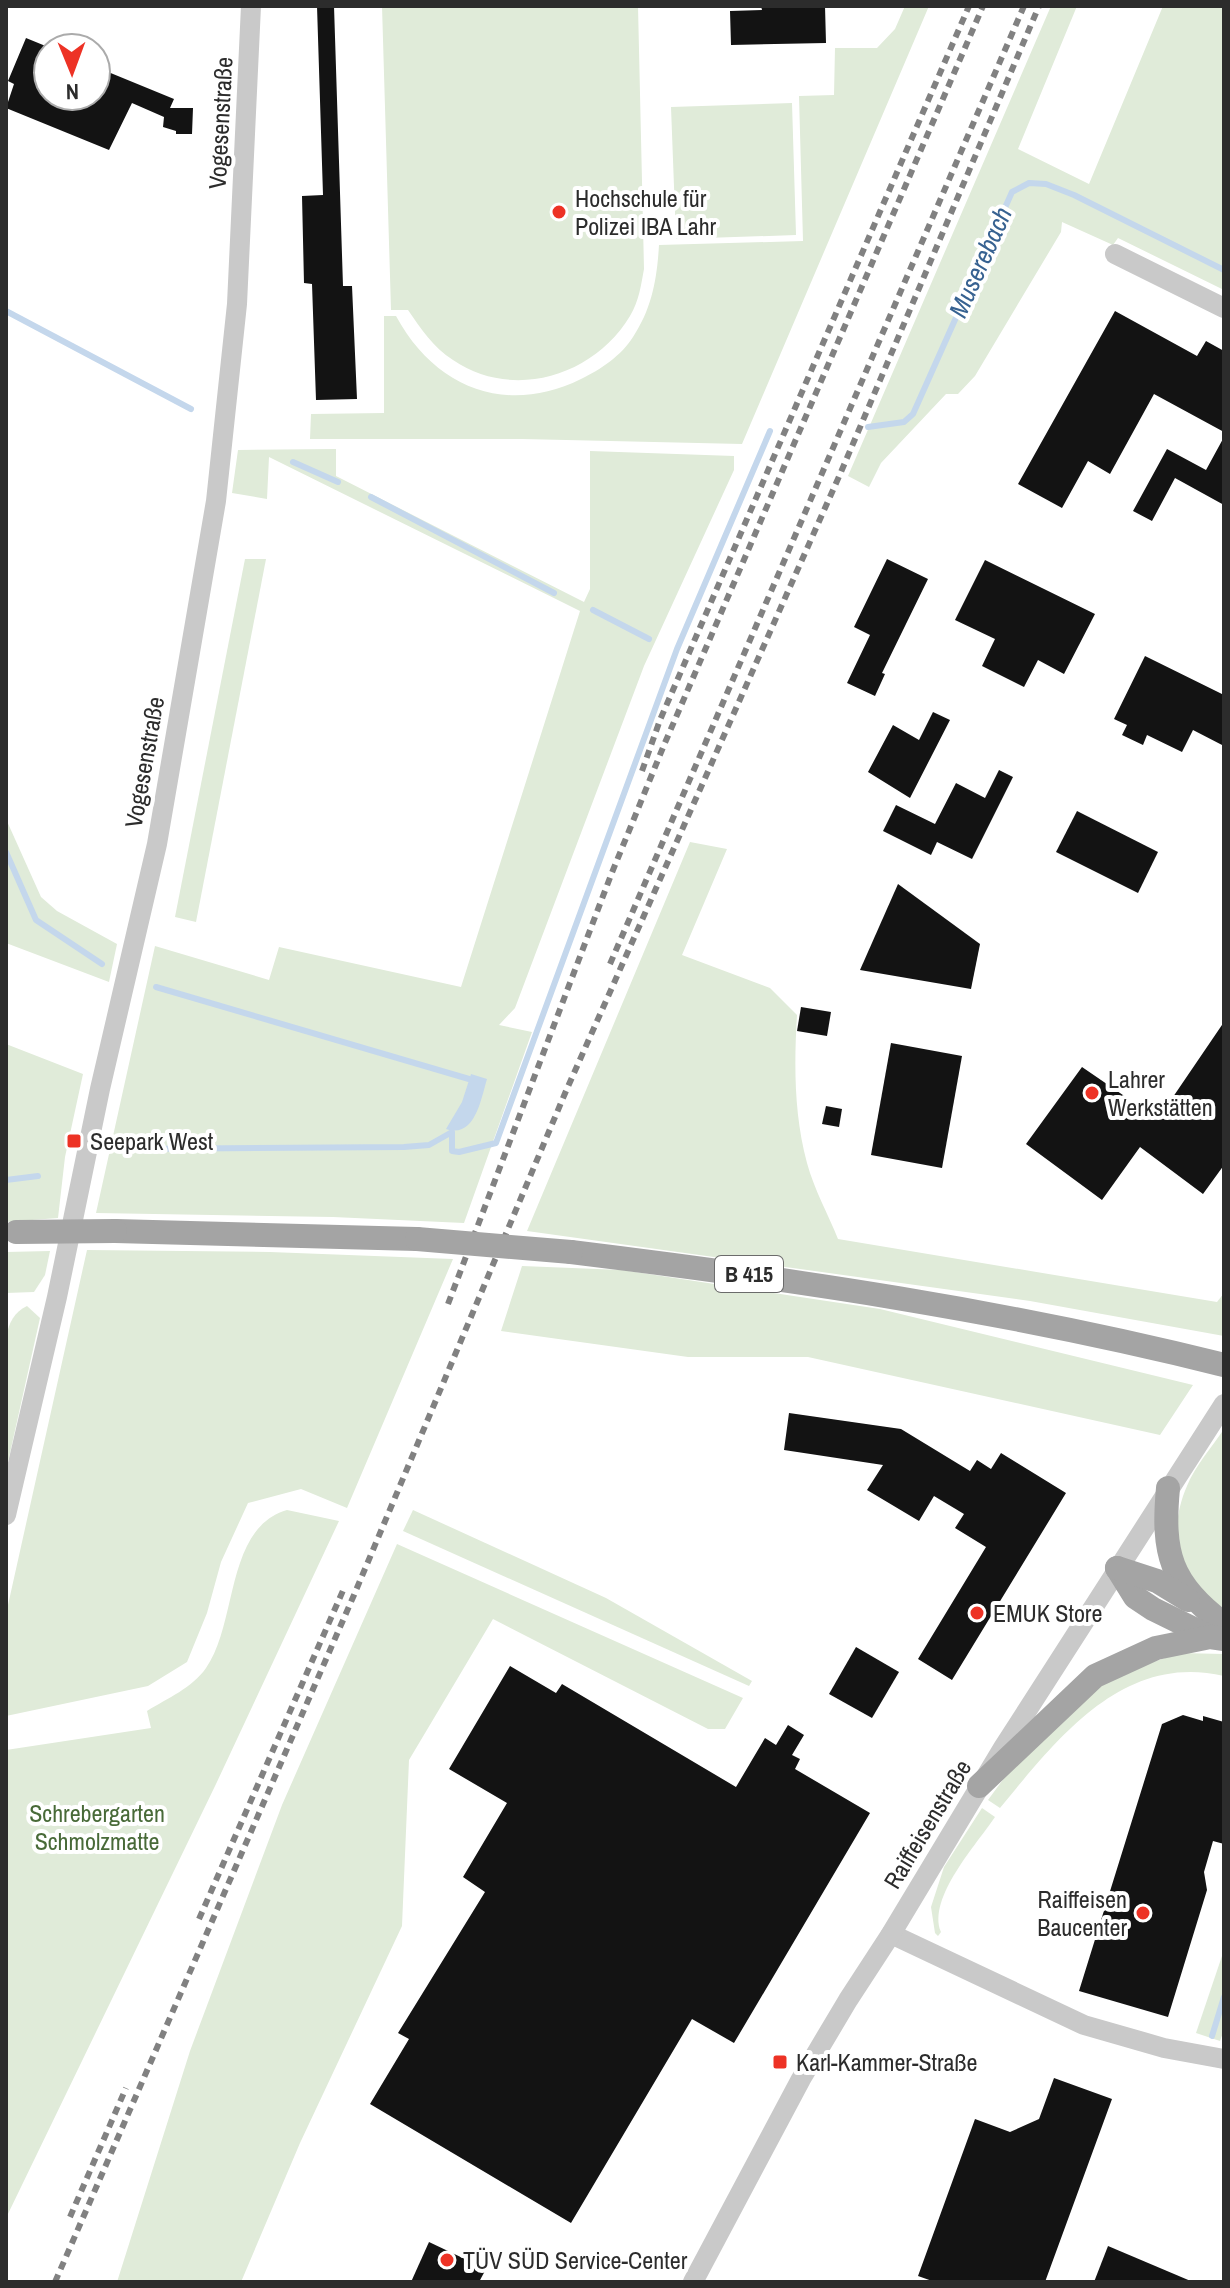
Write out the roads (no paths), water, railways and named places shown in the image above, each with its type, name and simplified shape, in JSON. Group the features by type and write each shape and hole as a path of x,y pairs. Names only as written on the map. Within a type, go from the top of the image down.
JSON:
{"main road":[{"name":"B 415","path":"11,1233 115,1231 417,1239 571,1252 926,1302 1149,1346 1224,1365"},
{"path":"1168,1488 1165,1516 1168,1551 1177,1576 1219,1634"},
{"path":"1117,1568 1157,1581 1201,1607"},
{"path":"1117,1568 1135,1597 1153,1609 1219,1634"},
{"path":"979,1786 1095,1676 1156,1648 1219,1634"}],"street":[{"name":"Vogesenstraße","path":"6,1515 157,844 216,501 237,304 251,6"},
{"path":"1115,254 1224,308"},
{"name":"Raiffeisenstraße","path":"693,2282 801,2079 979,1786 1224,1404"},
{"path":"891,1934 1084,2025 1164,2048 1224,2059"}],"water":[{"path":"471,1074 487,1079 475,1115 464,1128 456,1131 446,1129 462,1102"}],"waterway":[{"name":"Muserebach","path":"868,427 904,422 913,414 1012,192 1029,183 1046,184 1074,195 1224,270"},
{"path":"6,311 191,409"},
{"path":"132,1149 404,1147 429,1145 452,1132 452,1151 496,1143 677,649 770,431"},
{"path":"293,462 338,482"},
{"path":"371,497 554,593"},
{"path":"593,610 649,639"},
{"path":"6,852 36,920 102,964"},
{"path":"156,987 469,1079"},
{"path":"6,1180 38,1176"},
{"path":"1212,2036 1224,1997"}],"railway":[{"path":"642,771 660,720 969,6"},
{"path":"448,1304 611,875 664,745 983,6"},
{"path":"610,964 1024,6"},
{"path":"55,2282 354,1595 566,1091 841,472 1039,6"},
{"path":"199,1919 345,1586"},
{"path":"70,2217 126,2088"}],"place":[{"name":"Hochschule für Polizei IBA Lahr","path":"559,212"},
{"name":"Lahrer Werkstätten","path":"1092,1093"},
{"name":"Seepark West","path":"74,1141"},
{"name":"EMUK Store","path":"977,1613"},
{"name":"Raiffeisen Baucenter","path":"1143,1913"},
{"name":"Karl-Kammer-Straße","path":"780,2062"},
{"name":"TÜV SÜD Service-Center","path":"447,2260"}],"park label":[{"name":"Schrebergarten Schmolzmatte","path":"97,1827"}]}
